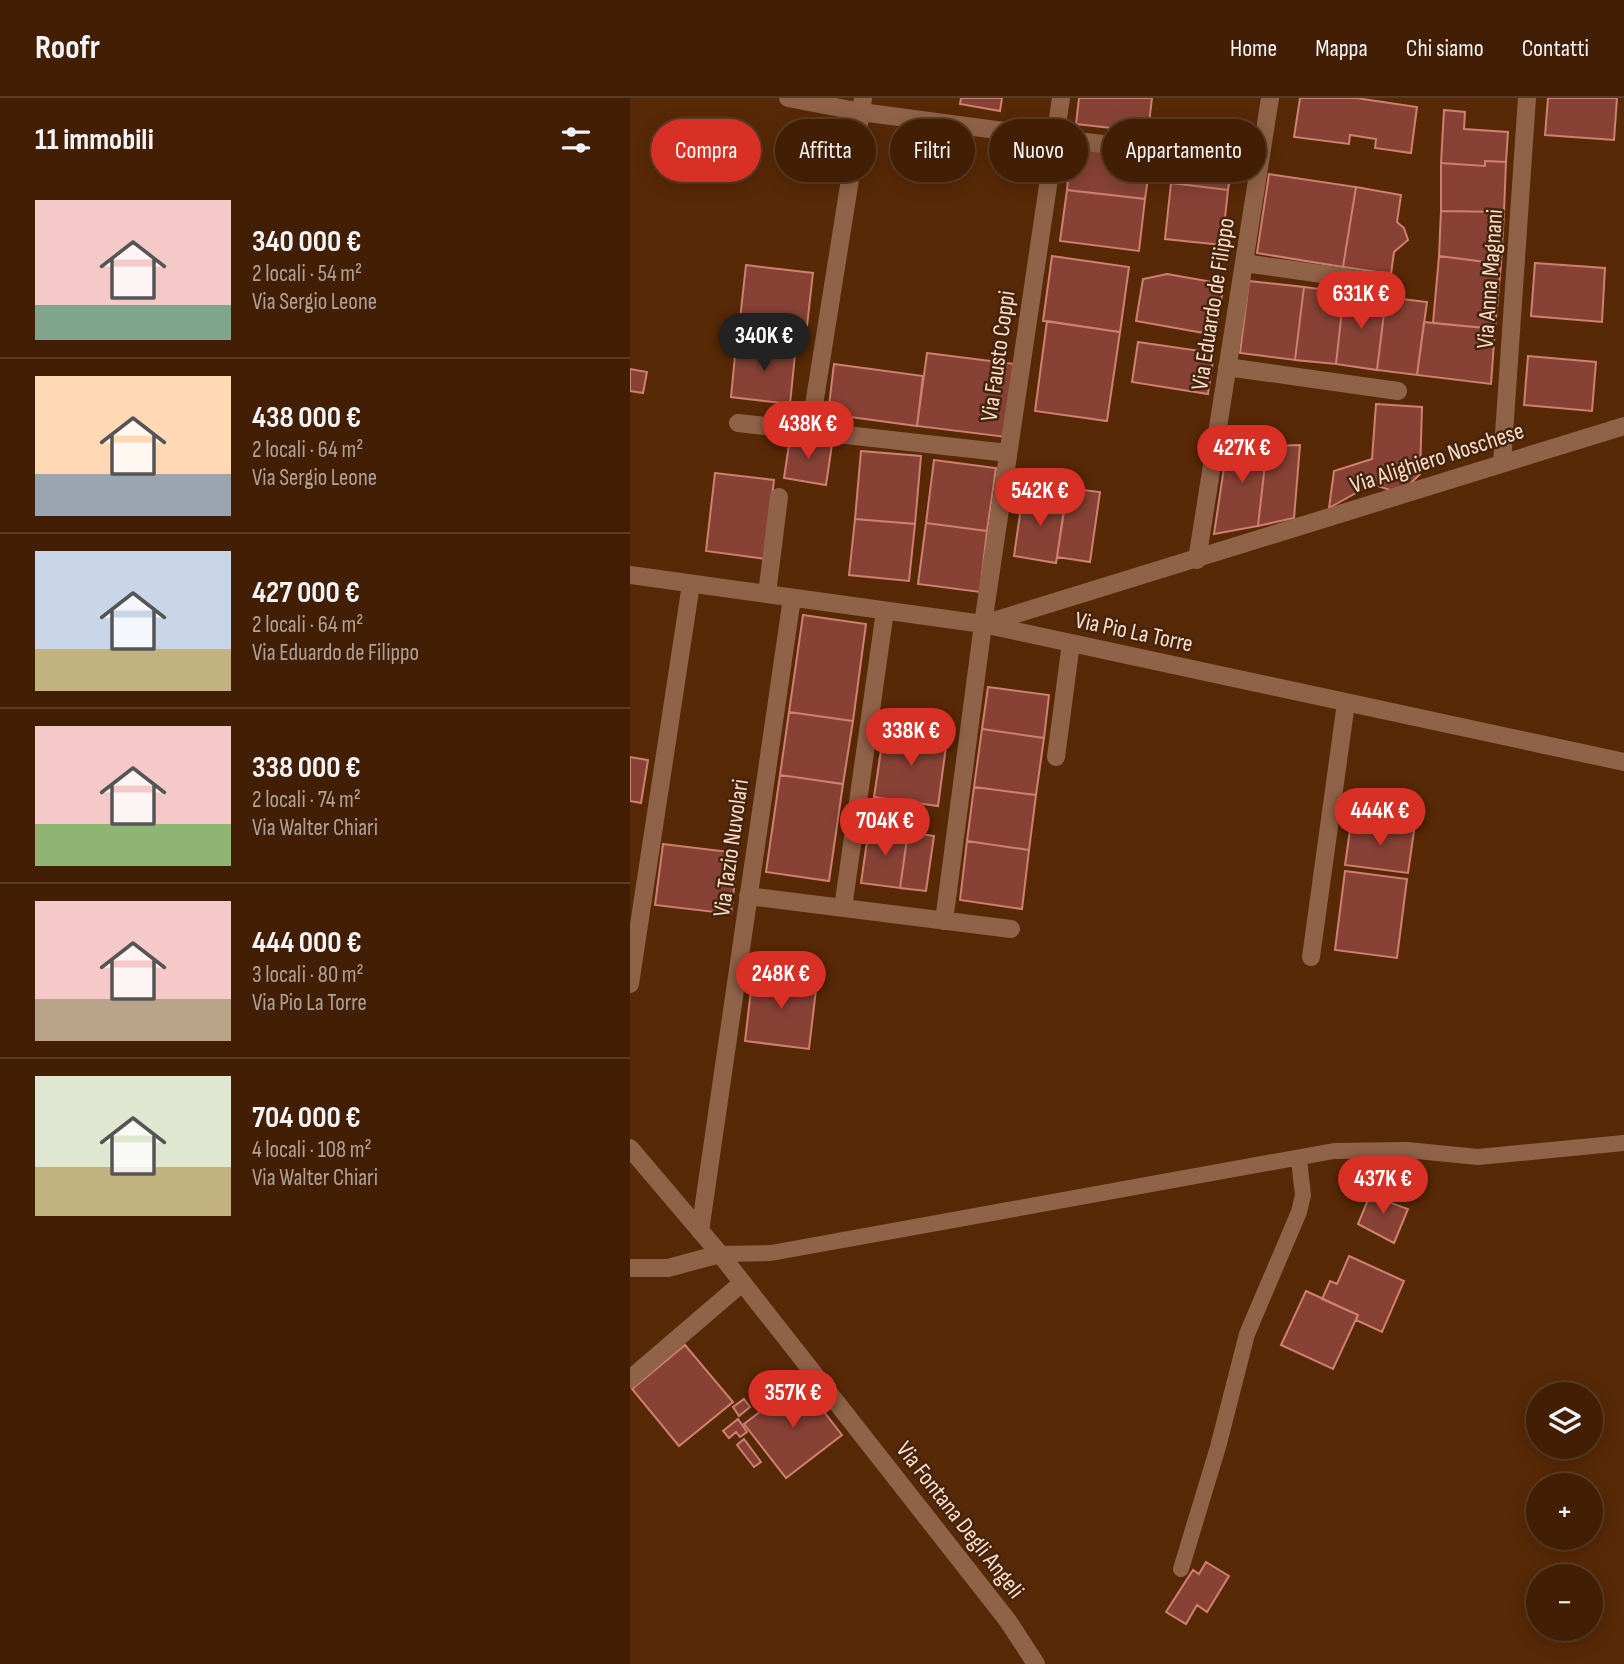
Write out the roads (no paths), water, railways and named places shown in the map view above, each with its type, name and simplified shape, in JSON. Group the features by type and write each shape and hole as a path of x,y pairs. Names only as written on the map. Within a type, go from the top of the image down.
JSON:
{"street":[{"path":"788,98 862,105 989,126"},
{"name":"Via Fausto Coppi","path":"1058,119 1061,98"},
{"name":"Via Eduardo de Filippo","path":"1266,122 1270,98"},
{"name":"Via Anna Magnani","path":"1502,463 1527,98"},
{"path":"810,430 862,105"},
{"name":"Via Fausto Coppi","path":"944,921 983,624 1048,182"},
{"name":"Via Eduardo de Filippo","path":"1198,560 1256,182"},
{"path":"1244,263 1385,283"},
{"path":"1227,367 1398,391"},
{"path":"738,423 1008,453"},
{"name":"Via Alighiero Noschese","path":"983,624 1198,560 1624,426"},
{"path":"767,594 779,497"},
{"name":"Via Pio La Torre","path":"630,576 983,624 1624,762"},
{"path":"630,984 691,584"},
{"name":"Via Tazio Nuvolari","path":"700,1230 792,598"},
{"path":"843,908 885,611"},
{"path":"1056,757 1071,643"},
{"path":"1311,957 1346,703"},
{"path":"748,896 1011,929"},
{"name":"Via Fontana Degli Angeli","path":"630,1148 720,1254 1008,1621 1036,1664"},
{"path":"630,1268 668,1268 720,1254"},
{"path":"630,1379 742,1283"}],"lane":[{"path":"720,1254 771,1253 1299,1160 1334,1151 1370,1149 1478,1157 1624,1143"},
{"path":"1181,1569 1218,1447 1247,1334 1299,1212 1303,1195 1299,1160"}]}
